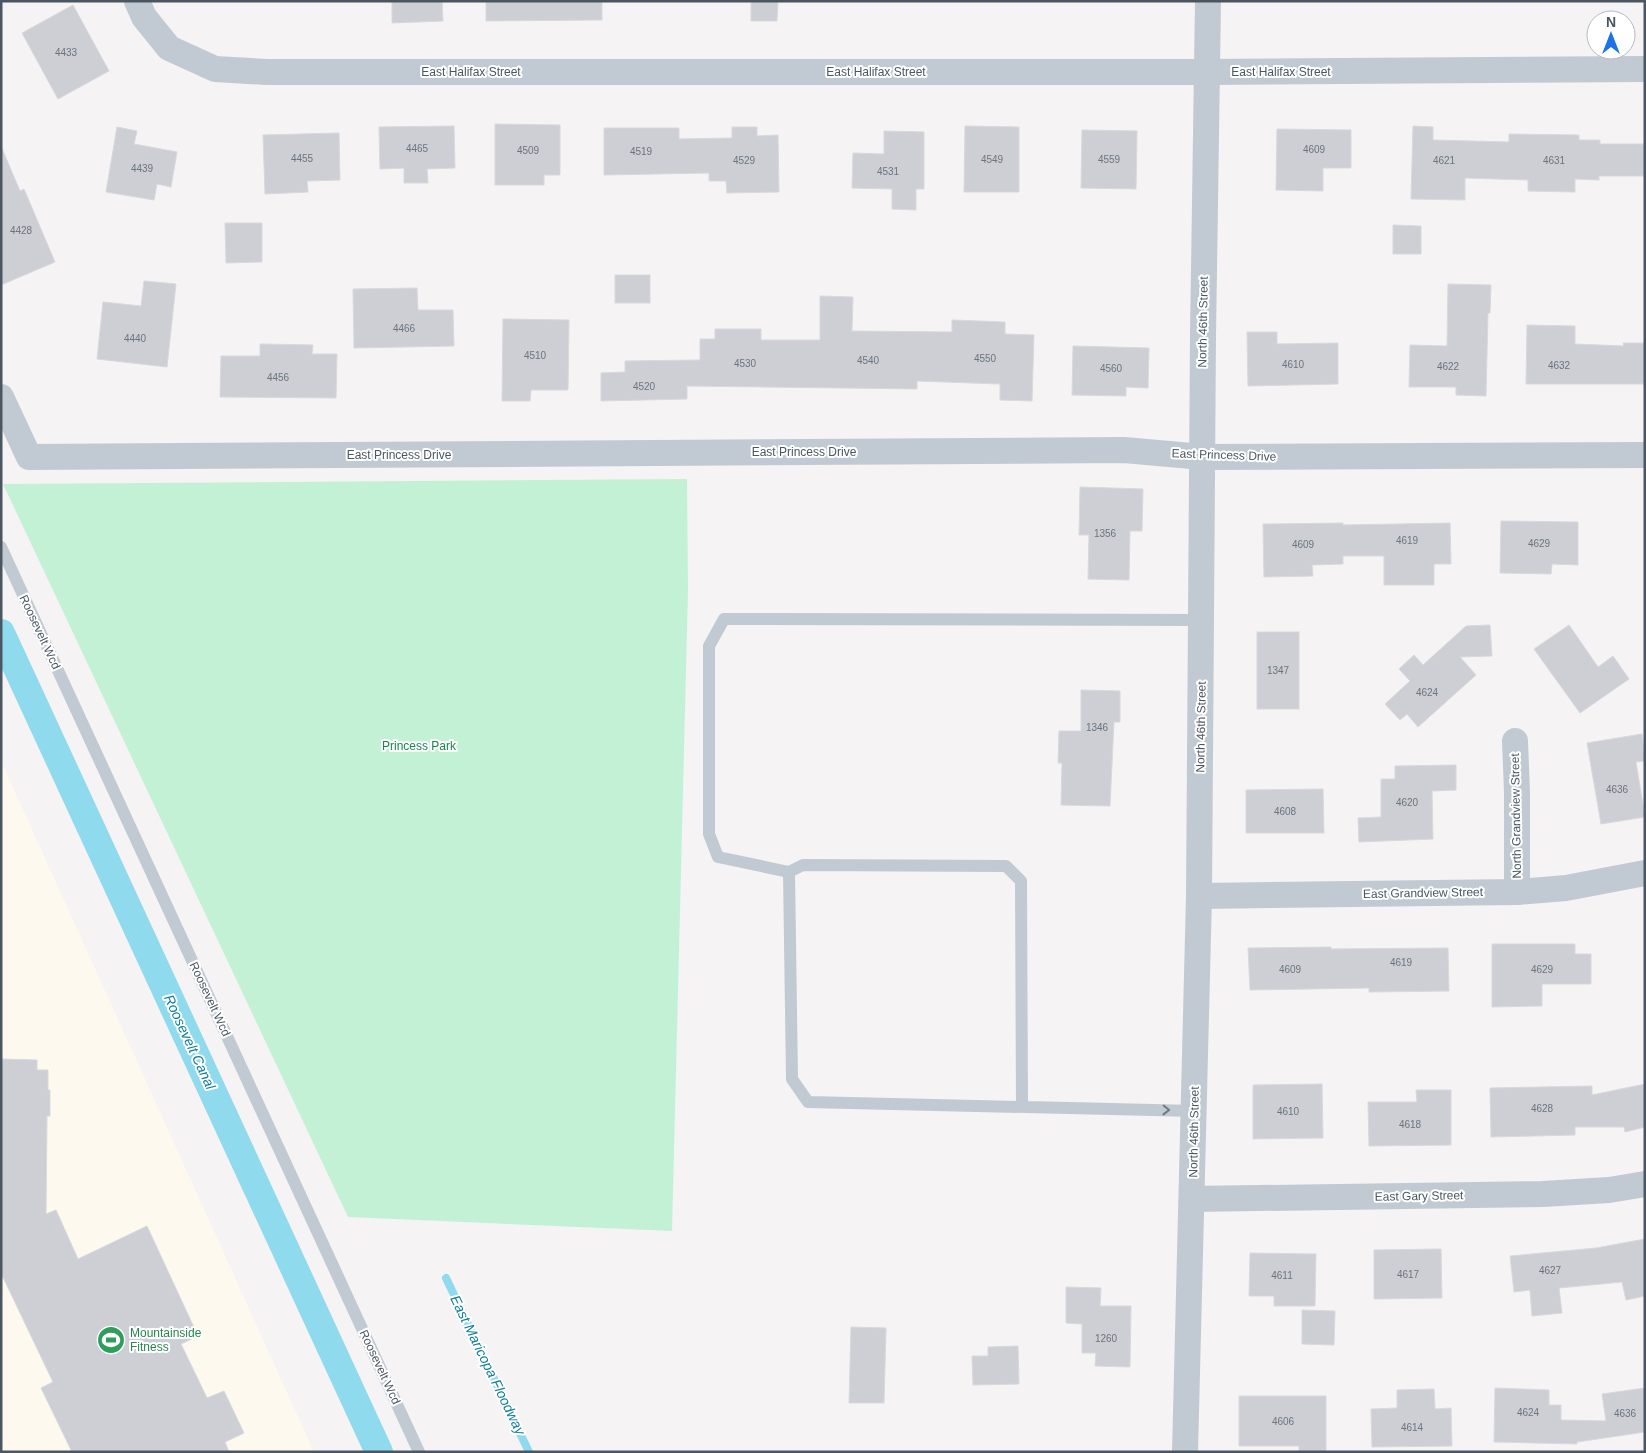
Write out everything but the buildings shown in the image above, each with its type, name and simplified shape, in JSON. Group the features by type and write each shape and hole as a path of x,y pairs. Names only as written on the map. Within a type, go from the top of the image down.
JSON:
{"street":[{"name":"East Halifax Street","path":"137,1 144,17 169,48 215,69 267,72 1207,72 1645,69"},
{"name":"North 46th Street","path":"1185,1452 1199,896 1208,1"},
{"name":"East Princess Drive","path":"1,397 29,457 1124,450 1203,457 1645,456"},
{"name":"North Grandview Street","path":"1515,741 1517,892"},
{"name":"East Grandview Street","path":"1199,896 1517,892 1566,888 1645,873"},
{"name":"East Gary Street","path":"1192,1199 1543,1194 1609,1190 1645,1184"}],"lane":[{"name":"Roosevelt Wcd","path":"1,547 420,1452"},
{"path":"1022,1107 1021,881 1006,866 803,865 789,872 718,857 709,834 709,646 724,619 1202,620"},
{"path":"789,872 792,1079 808,1102 1195,1111"}],"shaded area":[{"path":"1,761 314,1452 1,1452"}],"green space":[{"name":"Princess Park","path":"687,479 688,590 672,1231 348,1217 3,484"}],"waterway":[{"name":"Roosevelt Canal","path":"1,633 379,1452"},
{"name":"East Maricopa Floodway","path":"446,1278 529,1452"}],"place":[{"name":"Mountainside Fitness","path":"111,1340"}]}
